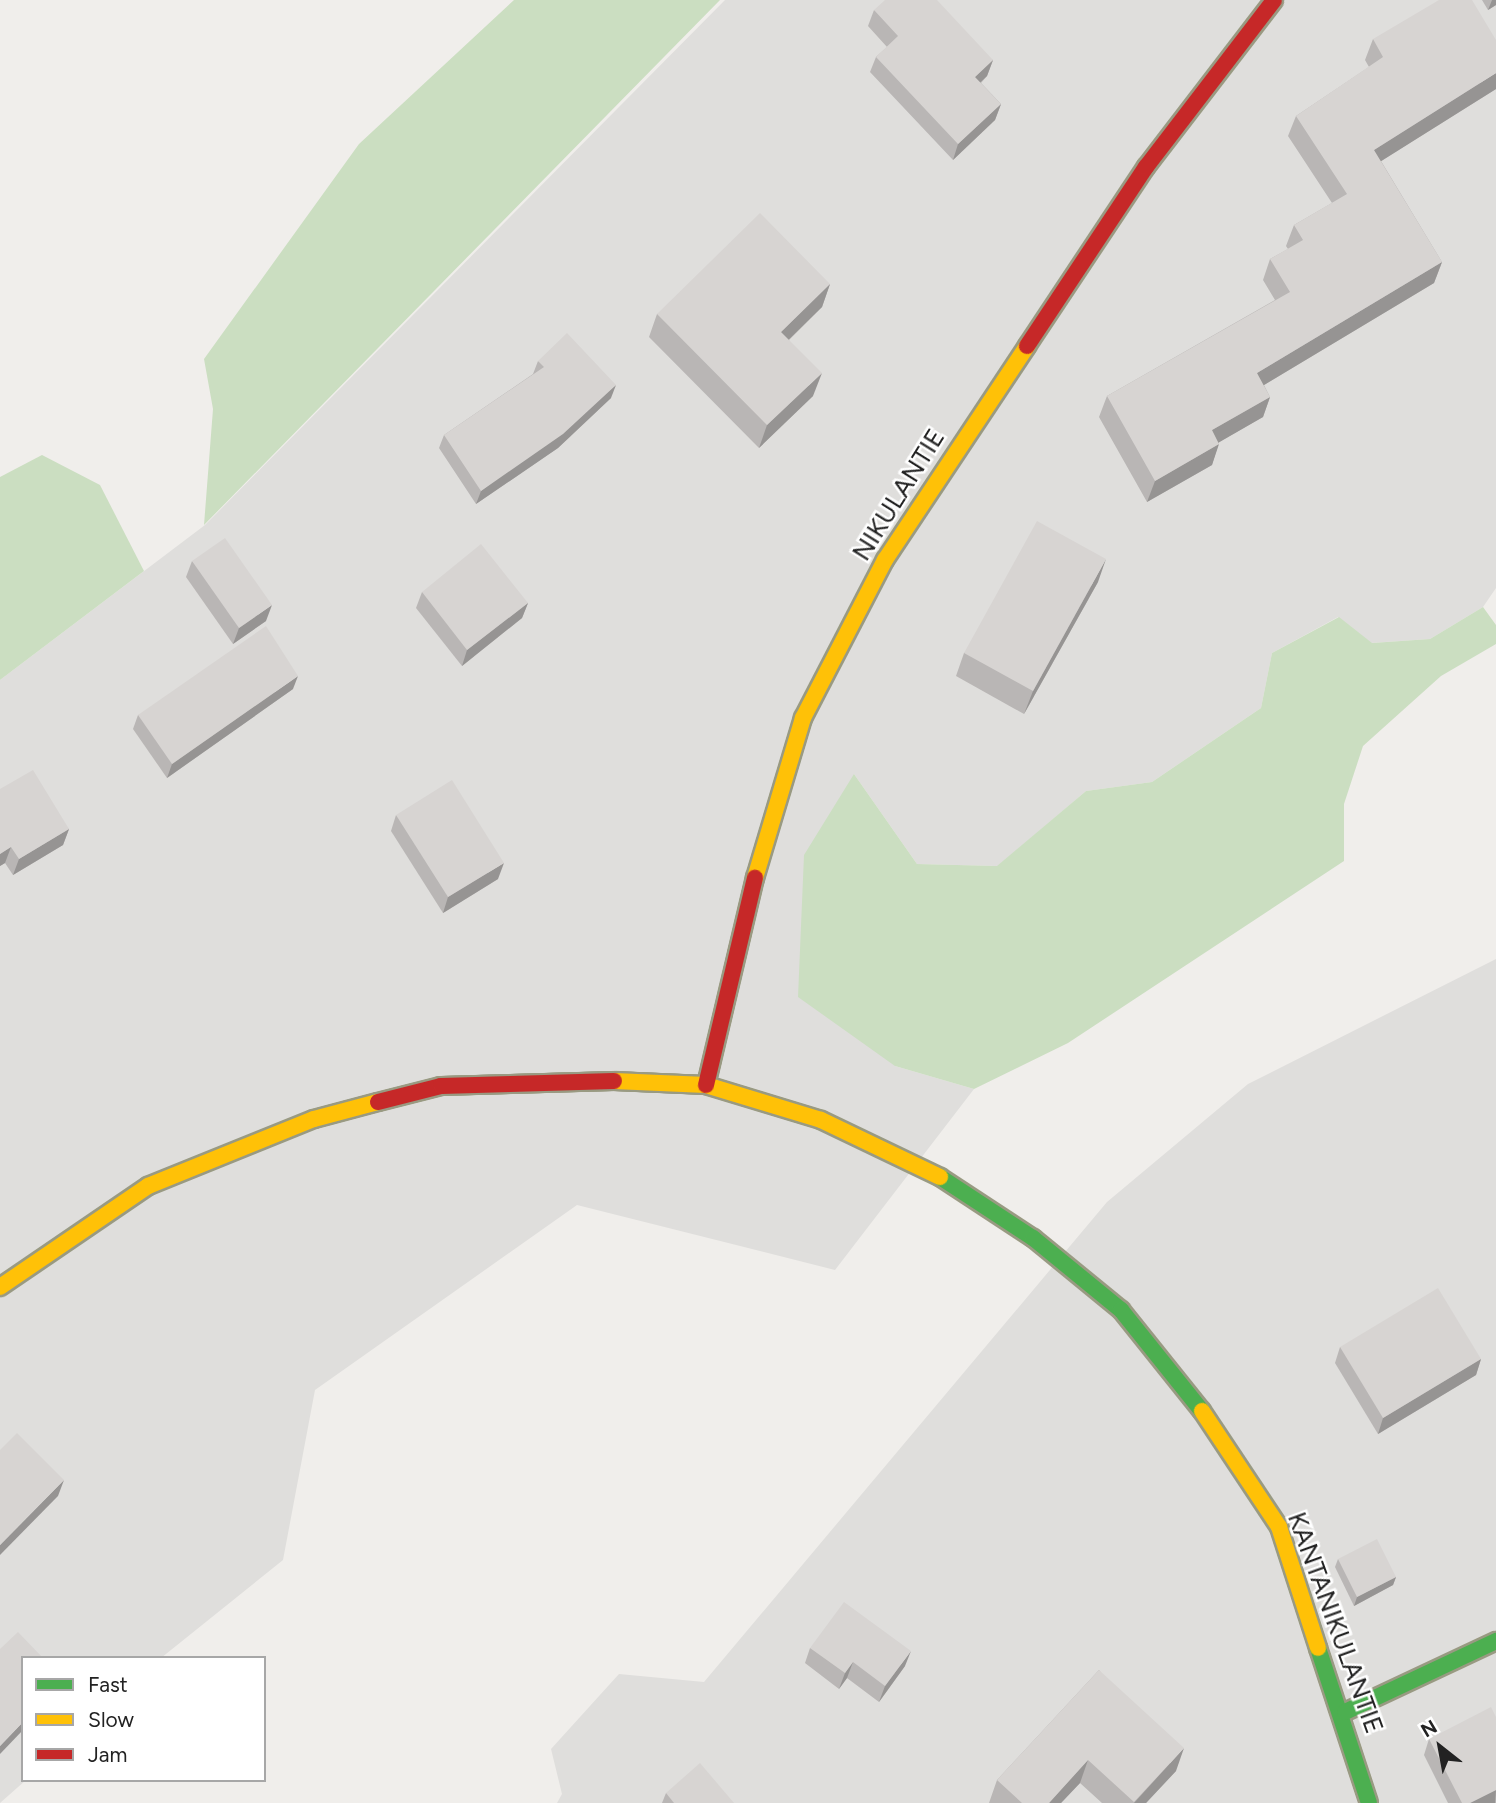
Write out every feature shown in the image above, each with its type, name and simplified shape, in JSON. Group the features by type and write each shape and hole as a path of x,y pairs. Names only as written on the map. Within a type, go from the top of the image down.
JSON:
{"street":[{"name":"NIKULANTIE","path":"706,1085 762,847 803,718 885,560 1146,167 1274,0"},
{"name":"KANTANIKULANTIE","path":"0,1287 148,1186 314,1119 441,1086 570,1079 706,1085 821,1120 923,1166 1033,1238 1121,1310 1210,1422 1279,1527 1345,1712 1369,1803"},
{"path":"1345,1712 1496,1641"}],"shaded area":[{"path":"725,0 1496,0 1496,588 1483,607 1430,639 1371,643 1338,617 1272,653 1261,708 1152,782 1086,791 998,866 917,864 854,774 895,1066 974,1089 835,1270 577,1205 315,1390 283,1560 163,1656 21,1656 21,1782 24,1782 0,1803 0,680 205,525"},
{"path":"1496,959 1496,1803 557,1803 562,1794 551,1749 619,1674 704,1682 1107,1202 1248,1084"}],"green space":[{"path":"514,0 720,0 204,525 213,409 204,359 359,144"},
{"path":"42,455 100,485 144,571 0,680 0,477"},
{"path":"1483,607 1496,625 1496,644 1441,676 1363,746 1344,804 1344,861 1068,1043 974,1089 895,1066 798,997 804,855 854,774 917,864 997,866 1086,791 1152,782 1261,708 1272,653 1339,617 1372,643 1430,639"}],"building":[{"path":"885,0 937,0 993,60 975,77 1001,104 958,144 876,57 898,36 874,10"},
{"path":"1439,0 1472,0 1496,40 1496,73 1374,150 1442,262 1257,373 1270,397 1212,430 1219,444 1155,481 1107,396 1290,292 1270,259 1303,240 1294,225 1347,194 1296,116 1383,57 1373,39"},
{"path":"760,213 830,284 781,332 822,373 767,425 657,314"},
{"path":"567,333 616,385 563,434 481,491 444,435 544,367 538,361"},
{"path":"1037,521 1106,559 1033,691 964,653"},
{"path":"225,538 272,605 239,628 192,561"},
{"path":"481,544 528,603 467,650 422,592"},
{"path":"266,626 298,676 172,764 138,715"},
{"path":"33,770 69,829 19,859 11,847 0,854 0,789"},
{"path":"452,780 504,863 448,897 396,815"},
{"path":"1438,1288 1481,1359 1383,1418 1340,1347"},
{"path":"17,1433 64,1480 0,1545 0,1450"},
{"path":"1377,1539 1396,1577 1357,1597 1338,1559"},
{"path":"844,1602 911,1651 885,1686 853,1662 845,1673 810,1648"},
{"path":"18,1632 41,1656 21,1656 21,1724 0,1746 0,1649"},
{"path":"1099,1670 1184,1748 1134,1802 1088,1760 1049,1803 1022,1803 997,1780"},
{"path":"1491,1707 1496,1717 1496,1790 1470,1803 1462,1803 1429,1739"},
{"path":"700,1763 734,1803 674,1803 666,1793"}],"traffic: fast":[{"path":"940,1177 1033,1238 1121,1310 1202,1411"},
{"path":"1345,1712 1496,1641"},
{"path":"1318,1648 1369,1803"}],"traffic: slow":[{"path":"755,878 803,718 885,560 1027,346"},
{"path":"614,1081 706,1085 821,1120 940,1177"},
{"path":"0,1287 148,1186 314,1119 378,1102"},
{"path":"1202,1411 1279,1527 1318,1648"}],"traffic: jam":[{"path":"1027,346 1146,167 1274,0"},
{"path":"706,1085 755,878"},
{"path":"378,1102 441,1086 614,1081"}]}
